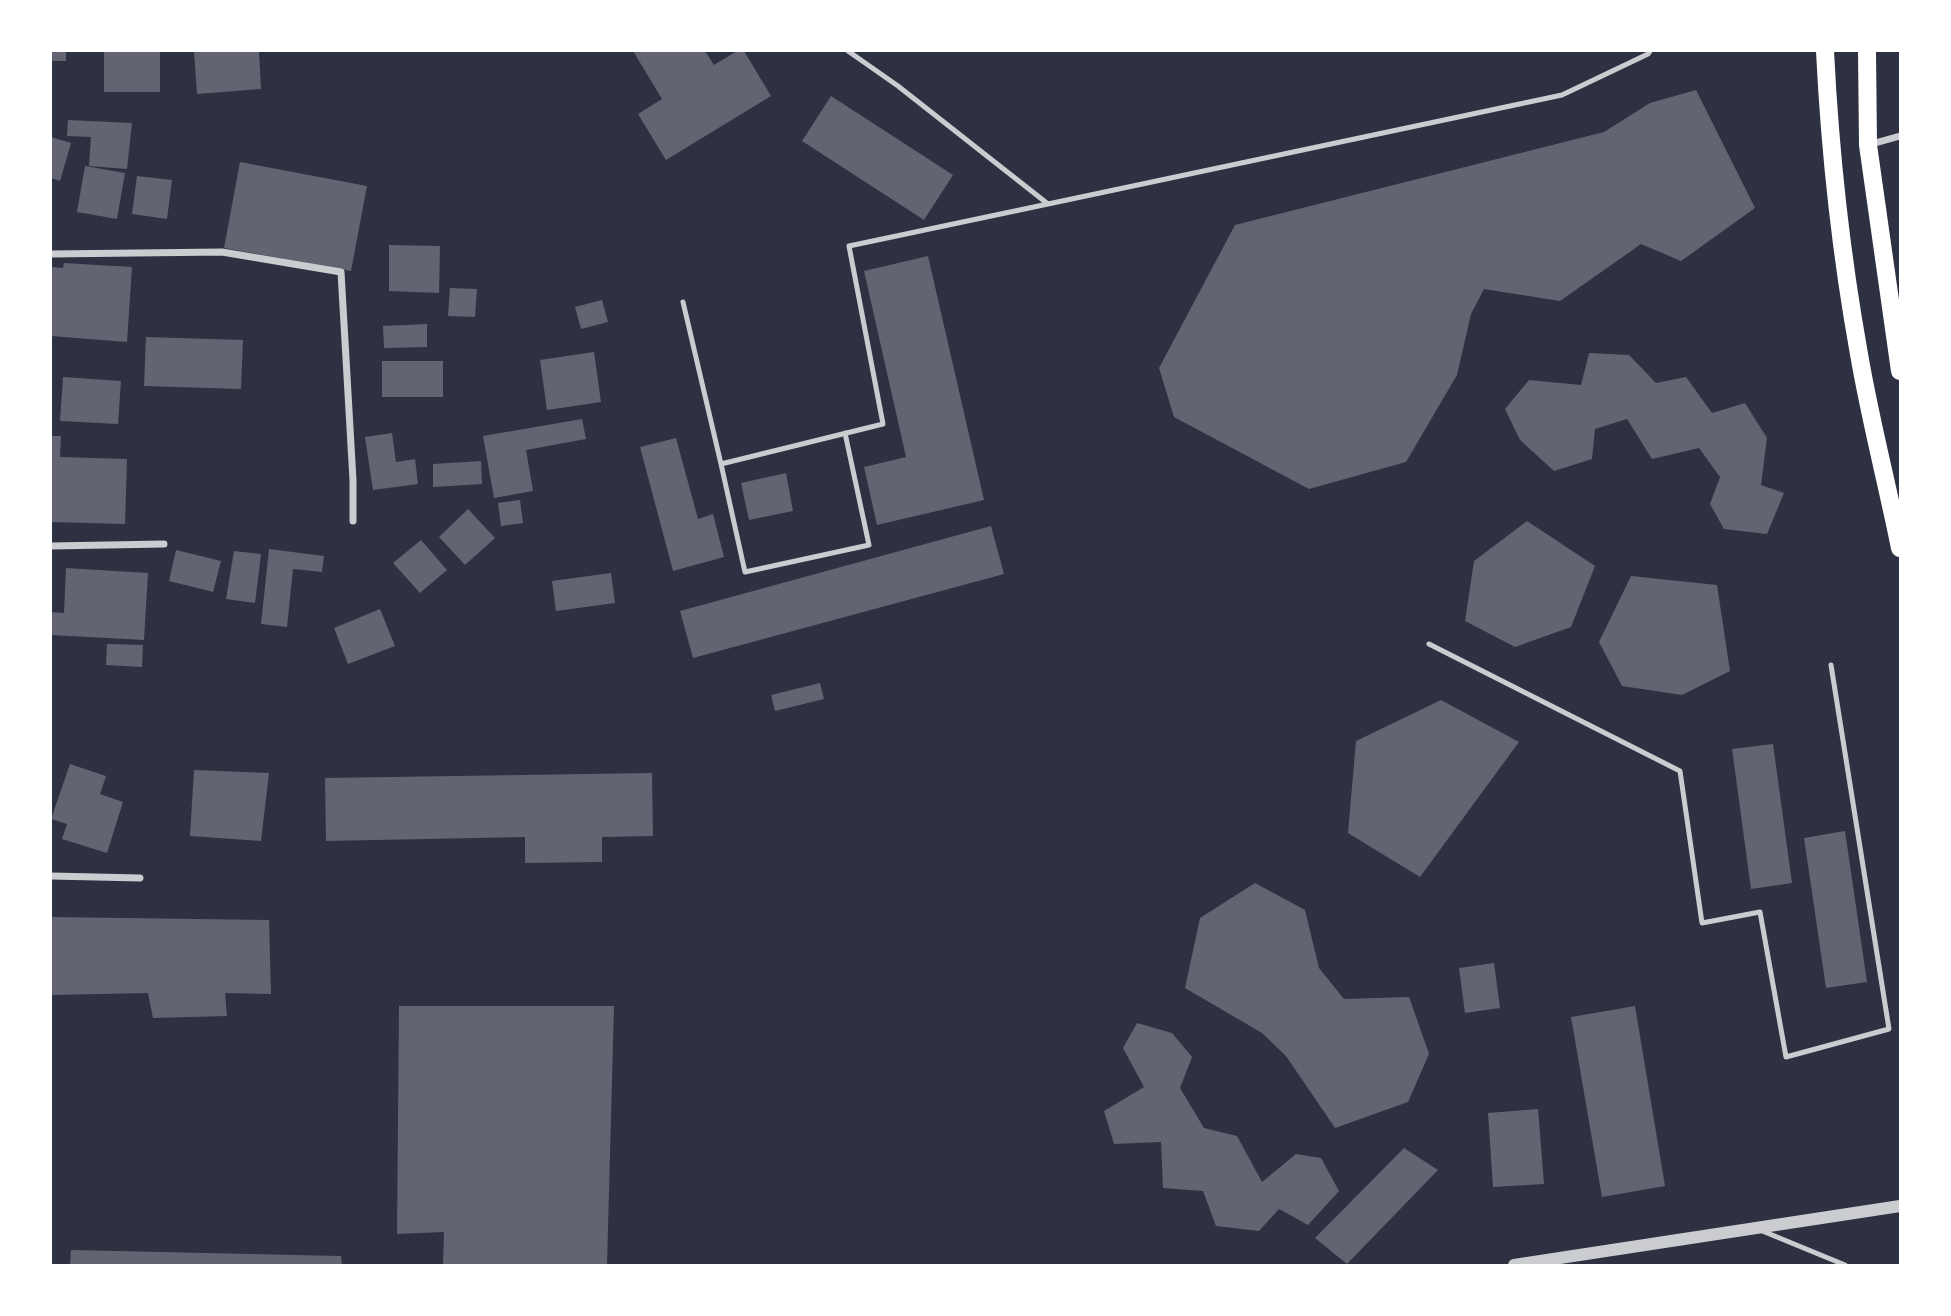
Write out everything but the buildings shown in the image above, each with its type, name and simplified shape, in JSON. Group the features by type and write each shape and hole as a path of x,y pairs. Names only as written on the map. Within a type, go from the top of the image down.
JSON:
{"main road":[{"path":"1825,51 1847,283 1859,356 1900,548"},
{"path":"1867,51 1868,145 1900,371"}],"street":[{"path":"1868,145 1900,136"},
{"path":"51,254 222,252 341,272 353,521"},
{"path":"51,546 163,544"},
{"path":"51,876 140,878"},
{"path":"1514,1265 1900,1206"}],"lane":[{"path":"848,51 898,86 1048,204"},
{"path":"721,464 883,424 849,246 1562,95 1650,51"},
{"path":"683,303 745,572 869,545 845,433"},
{"path":"1429,644 1680,771 1702,923 1759,912 1786,1057 1889,1029 1831,666"},
{"path":"1757,1228 1845,1265"}]}
